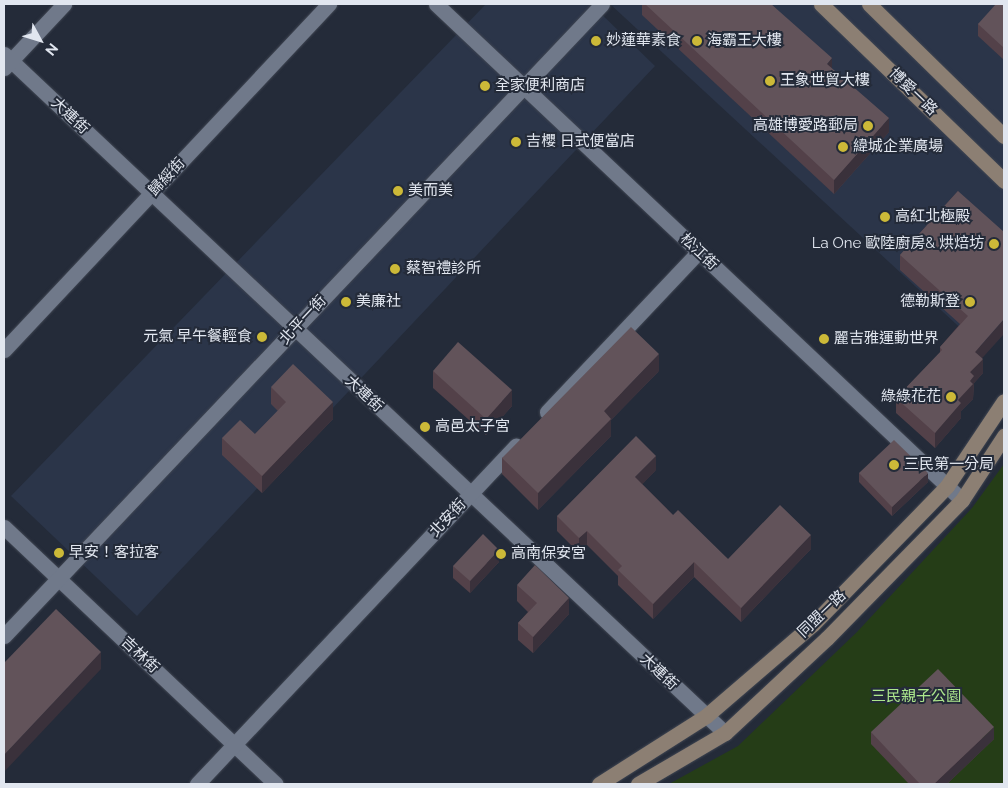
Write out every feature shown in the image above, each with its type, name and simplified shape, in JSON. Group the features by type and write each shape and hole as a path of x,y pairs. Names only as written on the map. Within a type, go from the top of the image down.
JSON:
{"street":[{"path":"6,61 64,4"},
{"name":"歸綏街","path":"4,350 330,4"},
{"name":"松江街","path":"436,4 962,500"},
{"name":"北平一街","path":"4,636 602,4"},
{"name":"博愛一路","path":"821,4 1004,181"},
{"path":"869,4 1004,136"},
{"name":"大連街","path":"6,61 151,193 725,734"},
{"path":"538,422 698,251"},
{"name":"同盟一路","path":"599,784 706,716 813,624 947,486 1004,401"},
{"name":"同盟一路","path":"638,784 725,734 827,638 962,500 1004,436"},
{"name":"北安街","path":"197,784 524,437"},
{"name":"吉林街","path":"4,527 276,784"}],"shaded area":[{"path":"486,4 591,4 655,66 137,616 11,496"},
{"path":"610,4 1004,4 1004,324 982,348"}],"green space":[{"name":"三民親子公園","path":"1004,464 1004,784 669,784 738,746 857,632 972,508"}],"building":[{"path":"645,4 771,4 832,58 827,64 889,118 834,180"},
{"path":"996,4 1004,4 1004,48 978,24"},
{"path":"958,191 1004,232 1004,319 975,352 983,359 970,372 974,376 970,381 973,384 958,400 961,403 935,433 896,398 942,350 940,347 968,316 900,255"},
{"path":"631,327 659,354 604,411 611,419 538,493 502,458"},
{"path":"458,342 512,390 486,419 433,371"},
{"path":"293,364 333,402 262,476 222,438 240,420 255,434 286,402 271,387"},
{"path":"636,436 656,456 635,477 673,515 678,510 728,559 780,505 811,535 741,608 694,562 653,604 618,570 622,566 587,531 579,538 557,516"},
{"name":"三民第一分局","path":"894,440 928,473 892,507 859,473"},
{"path":"483,534 499,550 470,581 453,566"},
{"path":"535,565 569,598 533,637 518,623 537,603 517,585"},
{"path":"56,609 101,652 4,755 4,663"},
{"path":"938,669 994,727 934,784 920,784 871,732"}],"place":[{"name":"妙蓮華素食","path":"596,41"},
{"name":"海霸王大樓","path":"697,41"},
{"name":"王象世貿大樓","path":"770,81"},
{"name":"全家便利商店","path":"485,86"},
{"name":"高雄博愛路郵局","path":"868,126"},
{"name":"吉櫻 日式便當店","path":"516,142"},
{"name":"緯城企業廣場","path":"843,147"},
{"name":"美而美","path":"398,191"},
{"name":"高紅北極殿","path":"885,217"},
{"name":"La One 歐陸廚房& 烘焙坊","path":"994,244"},
{"name":"蔡智禮診所","path":"395,269"},
{"name":"美廉社","path":"346,302"},
{"name":"德勒斯登","path":"970,302"},
{"name":"元氣 早午餐輕食","path":"262,337"},
{"name":"麗吉雅運動世界","path":"824,339"},
{"name":"綠綠花花","path":"951,397"},
{"name":"高邑太子宮","path":"425,427"},
{"name":"三民第一分局","path":"894,465"},
{"name":"早安！客拉客","path":"59,553"},
{"name":"高南保安宮","path":"501,554"}]}
